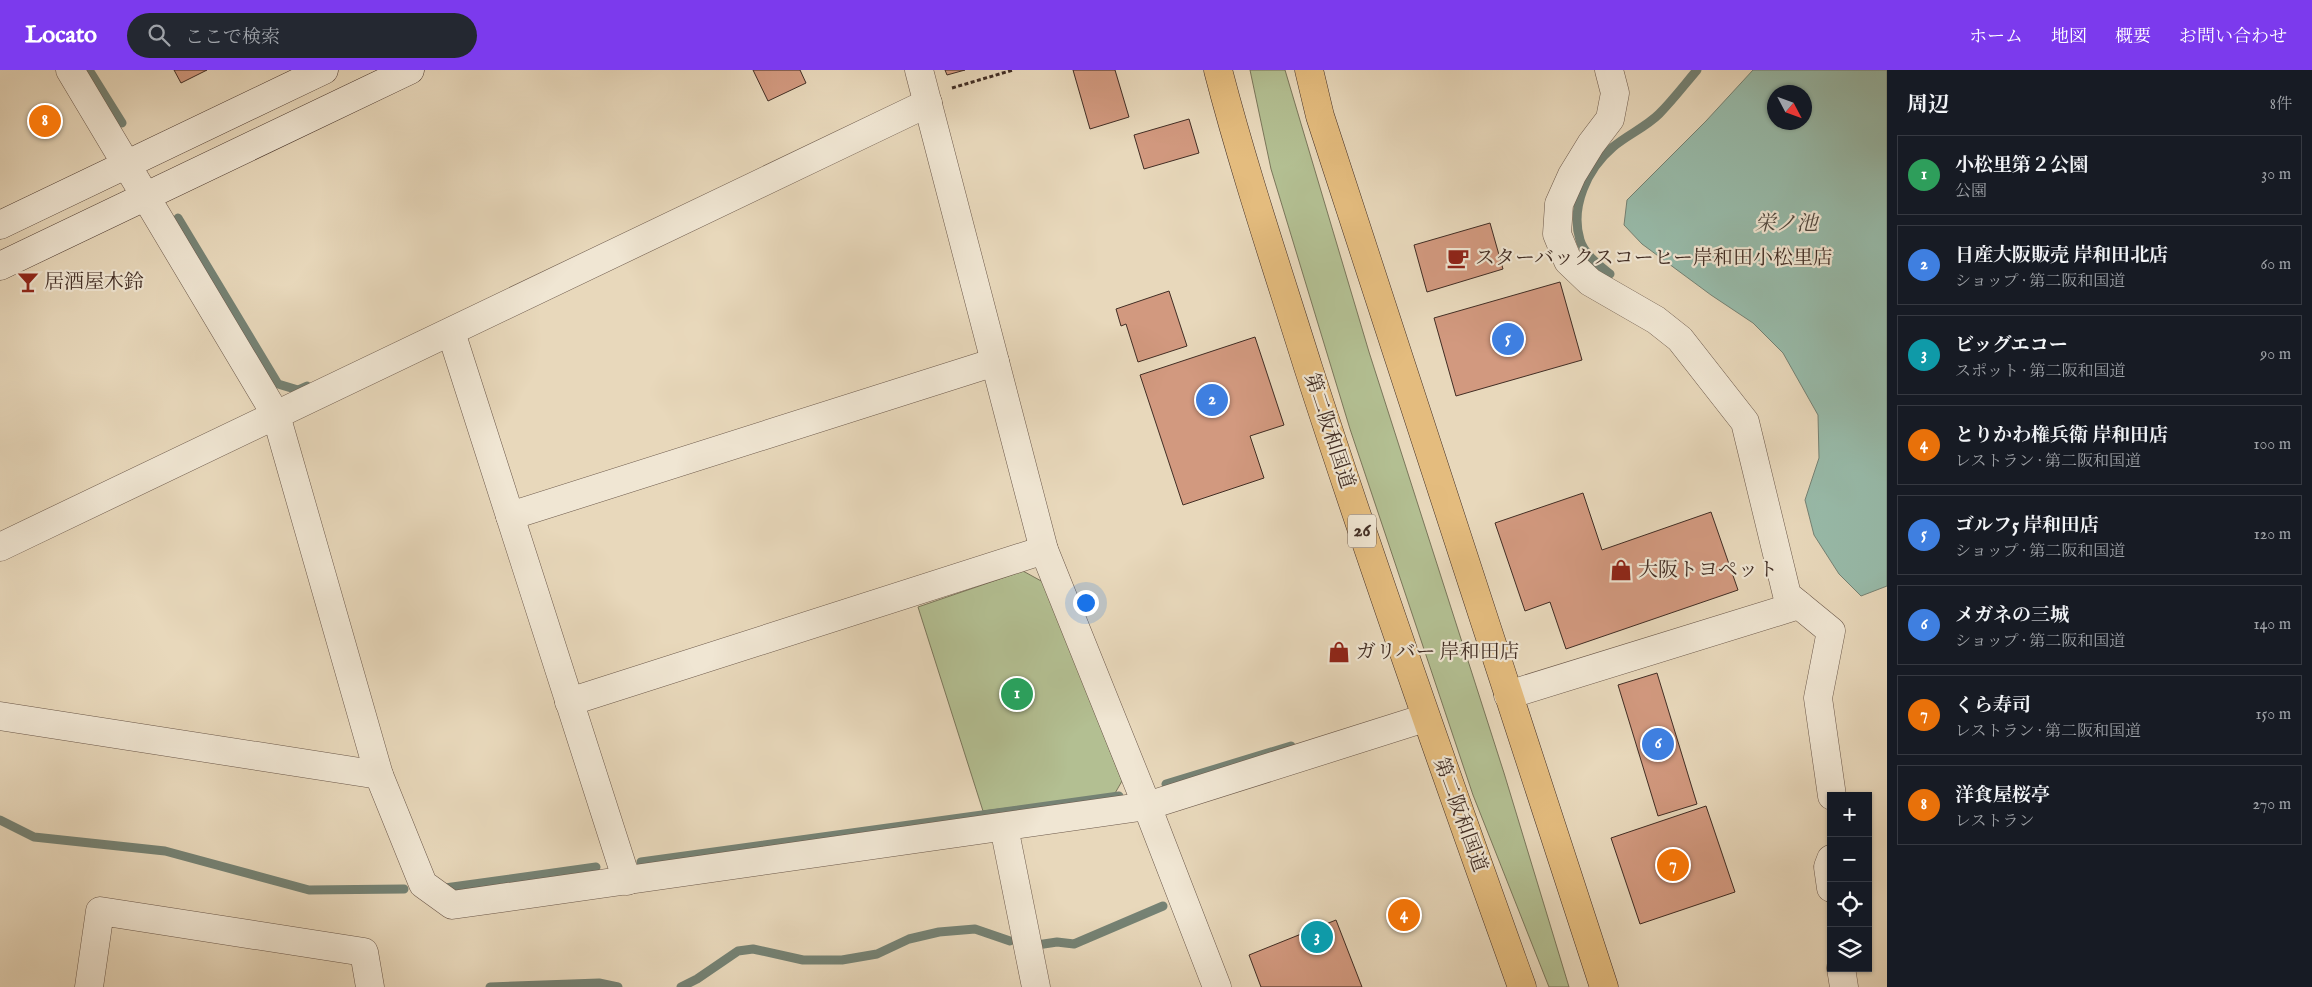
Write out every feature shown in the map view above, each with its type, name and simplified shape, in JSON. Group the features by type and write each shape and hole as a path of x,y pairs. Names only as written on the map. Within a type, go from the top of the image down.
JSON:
{"highway":[{"name":"第二阪和国道","path":"1218,70 1254,198 1425,718 1522,987"},
{"path":"1309,70 1320,116 1604,987"}],"street":[{"path":"70,70 276,415 379,774 423,884 452,905 1148,806 1425,718"},
{"path":"0,226 324,70"},
{"path":"0,266 410,70"},
{"path":"919,70 1044,550 1148,806 1217,987"},
{"path":"1609,70 1615,93 1610,119 1591,144 1572,175 1560,204 1557,234 1568,261 1590,282 1656,320 1680,339 1745,422 1787,595 1831,631 1818,698 1831,792"},
{"path":"0,548 928,103"},
{"path":"451,332 626,881"},
{"path":"510,516 996,362"},
{"path":"569,702 1044,550"},
{"path":"1508,695 1799,605"},
{"path":"0,716 379,774"},
{"path":"1004,827 1036,987"},
{"path":"89,987 100,911 364,952 370,987"},
{"path":"1842,972 1844,987"}],"path":[{"path":"928,103 944,91 1013,70"}],"shaded area":[{"path":"1250,70 1285,70 1369,352 1504,773 1569,987 1549,987 1473,795 1350,429 1271,169"},
{"path":"1023,571 1043,582 1122,781 1114,795 983,811 918,607"}],"water":[{"name":"栄ノ池","path":"1753,70 1887,70 1887,586 1861,596 1839,574 1814,535 1805,500 1819,458 1818,415 1783,353 1753,323 1711,295 1642,244 1624,225 1627,200 1706,121"}],"building":[{"path":"174,70 207,70 181,83"},
{"path":"753,70 800,70 806,83 768,101"},
{"path":"945,70 965,70 947,75"},
{"path":"1073,70 1115,70 1129,117 1090,129"},
{"path":"1189,119 1199,153 1144,169 1134,135"},
{"path":"1490,223 1503,269 1427,292 1414,245"},
{"path":"1560,282 1582,360 1456,396 1434,318"},
{"path":"1169,291 1187,346 1138,362 1126,324 1121,326 1116,309"},
{"path":"1255,337 1284,425 1250,436 1264,478 1183,505 1140,375"},
{"name":"大阪トヨペット","path":"1583,493 1602,550 1711,512 1738,590 1566,649 1550,602 1525,611 1495,523"},
{"path":"1657,673 1697,804 1658,816 1618,685"},
{"path":"1706,806 1735,892 1640,924 1611,838"},
{"path":"1336,920 1362,987 1261,987 1249,955"}],"waterway":[{"path":"89,70 122,123"},
{"path":"1610,274 1588,255 1580,240 1577,227 1579,202 1588,177 1595,166 1613,147 1659,114 1697,70"},
{"path":"178,218 278,384 298,390 307,386"},
{"path":"1166,784 1291,746"},
{"path":"641,862 1119,796"},
{"path":"0,820 34,837 165,851 309,890 404,889"},
{"path":"445,888 596,867"},
{"path":"1037,945 1057,942 1074,944 1163,906"},
{"path":"681,987 697,979 738,951 753,949 803,960 842,960 877,954 909,939 939,932 975,929 1010,941"},
{"path":"490,987 599,983 618,987"}],"place":[{"name":"洋食屋桜亭","path":"45,121"},
{"name":"スターバックスコーヒー岸和田小松里店","path":"1458,258"},
{"name":"居酒屋木鈴","path":"28,282"},
{"name":"ゴルフ5 岸和田店","path":"1508,339"},
{"name":"日産大阪販売 岸和田北店","path":"1212,400"},
{"name":"大阪トヨペット","path":"1621,570"},
{"name":"ガリバー 岸和田店","path":"1339,652"},
{"name":"小松里第２公園","path":"1017,694"},
{"name":"メガネの三城","path":"1658,744"},
{"name":"くら寿司","path":"1673,865"},
{"name":"とりかわ権兵衛 岸和田店","path":"1404,915"},
{"name":"ビッグエコー","path":"1317,937"}]}
